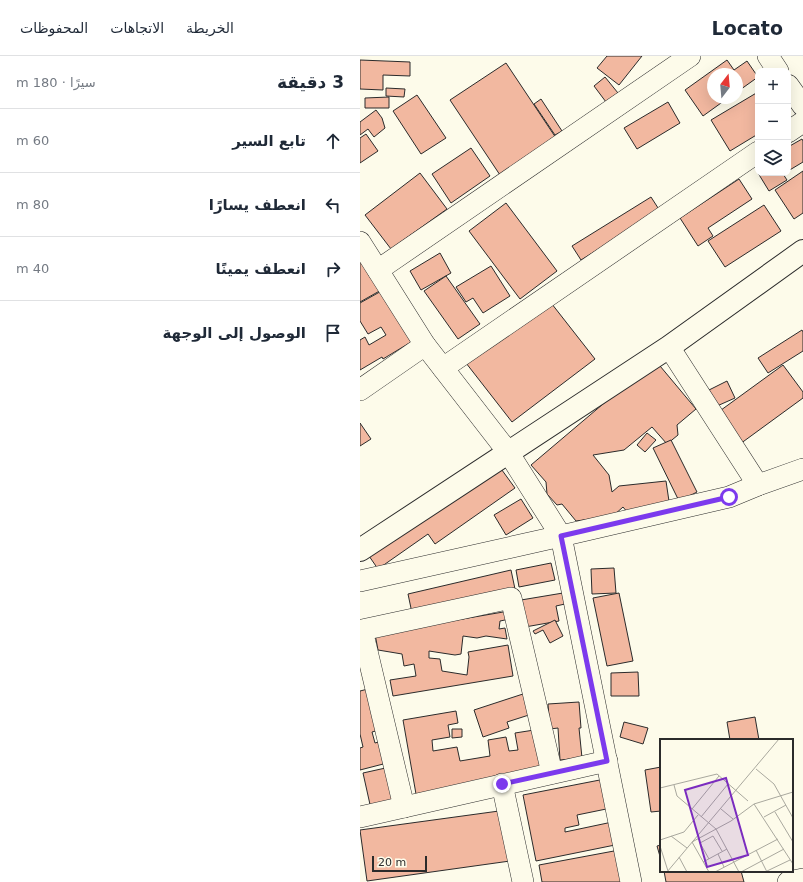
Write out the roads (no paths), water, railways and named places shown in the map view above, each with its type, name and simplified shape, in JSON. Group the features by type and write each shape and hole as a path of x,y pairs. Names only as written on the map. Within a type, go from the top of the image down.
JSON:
{"main road":[{"path":"360,550 669,347 803,251"}],"street":[{"path":"378,270 690,56"},
{"path":"768,56 776,68"},
{"path":"791,89 803,106"},
{"path":"791,130 803,122"},
{"path":"443,368 755,154"},
{"path":"360,242 425,346 508,452 561,536 631,882"},
{"path":"360,390 425,346"},
{"path":"669,347 758,485"},
{"path":"360,581 729,497 803,469"},
{"path":"404,806 362,630 511,598 552,773"},
{"path":"360,817 607,761"},
{"path":"502,784 523,882"},
{"path":"788,882 803,879"}]}
